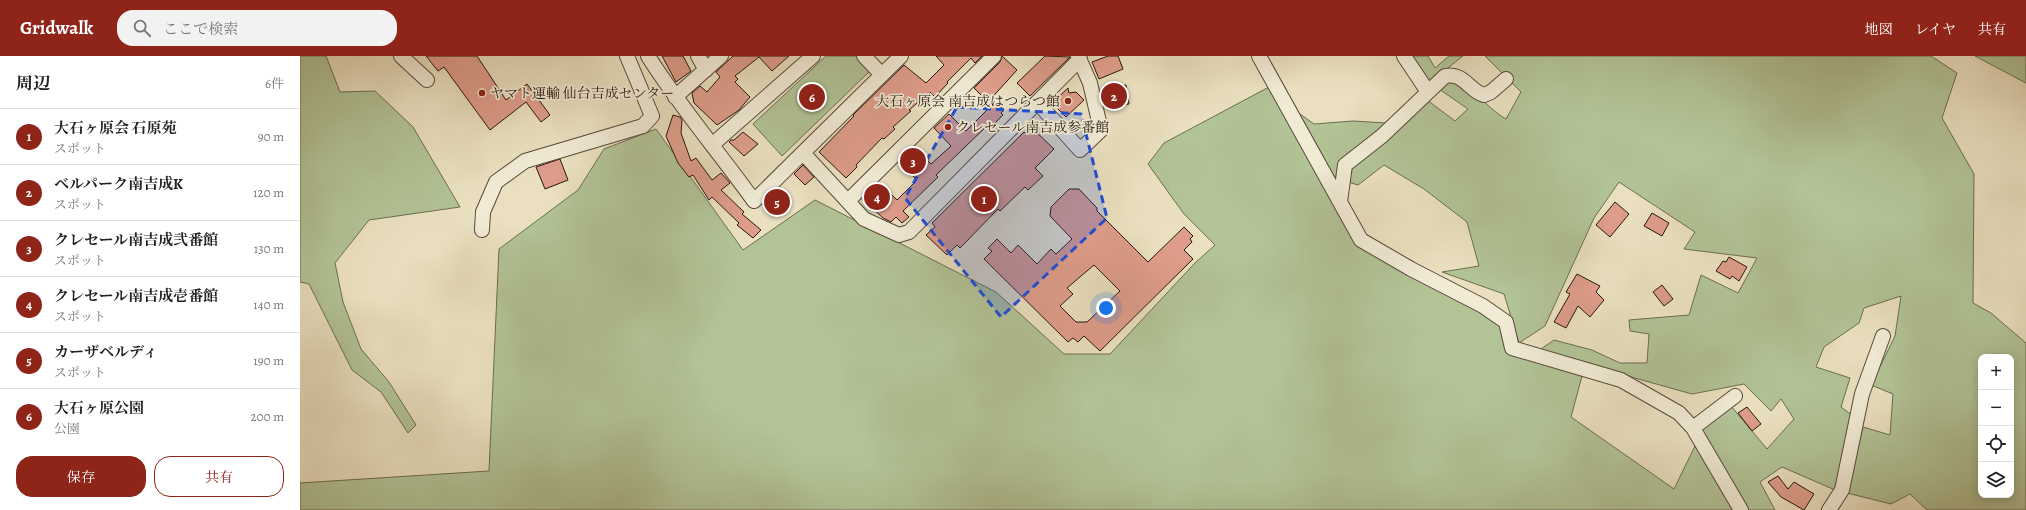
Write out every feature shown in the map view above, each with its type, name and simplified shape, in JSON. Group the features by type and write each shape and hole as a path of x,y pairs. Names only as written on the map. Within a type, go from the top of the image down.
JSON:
{"street":[{"path":"401,56 427,80"},
{"path":"482,230 483,212 496,182 525,161 643,126 652,116 627,56"},
{"path":"648,56 675,97 713,144 754,201 901,56"},
{"path":"698,56 706,70"},
{"path":"675,97 721,56"},
{"path":"713,144 813,56"},
{"path":"864,56 882,75"},
{"path":"848,201 994,56"},
{"path":"1404,56 1428,92"},
{"path":"803,153 864,219 898,235 909,232 1038,103 1079,58 1090,83 1101,130 1080,150 1038,103"},
{"path":"1264,58 1361,240 1411,269 1483,306 1506,322 1512,348 1621,380 1679,413 1693,428 1741,510"},
{"path":"1340,202 1345,165 1382,136 1445,76 1453,74 1462,78 1477,93 1484,95 1491,92 1506,79"},
{"path":"1828,510 1842,490 1862,394 1883,336"},
{"path":"1693,428 1735,396"}],"highlighted area":[{"path":"957,107 1081,114 1107,218 1001,317 905,198"}],"green space":[{"path":"300,56 326,56 340,92 375,91 413,127 460,207 369,220 335,263 343,302 361,349 389,382 416,425 408,433 381,392 352,370 309,284 300,282"},
{"path":"826,56 858,56 871,70 782,156 753,124"},
{"path":"1410,56 1428,56 1435,68 1449,56 1463,56 1430,82"},
{"path":"1485,56 1931,56 1957,73 1942,118 1974,174 1973,303 1991,313 2026,343 2026,510 1927,510 1910,494 1891,504 1847,493 1863,427 1890,435 1893,394 1871,385 1895,336 1901,296 1864,308 1859,323 1824,347 1816,367 1850,378 1841,407 1853,416 1835,490 1782,467 1760,482 1775,510 1745,510 1700,431 1731,406 1767,449 1794,419 1781,399 1771,411 1744,384 1692,394 1538,351 1554,340 1592,350 1620,363 1647,363 1649,334 1630,331 1629,320 1689,315 1701,275 1738,293 1757,258 1684,249 1695,232 1619,182 1594,218 1545,326 1519,343 1504,294 1442,272 1479,266 1467,222 1424,189 1384,165 1358,185 1348,182 1352,165 1427,100 1455,121 1468,109 1439,89 1448,80 1464,85 1506,119 1521,92"},
{"path":"1975,56 2026,56 2026,83"},
{"path":"1269,87 1359,244 1478,307 1500,325 1505,348 1582,376 1571,417 1674,489 1696,444 1734,510 300,510 300,483 489,471 499,249 578,190 604,149 656,129 743,250 815,200 996,292 1064,354 1110,354 1195,263 1215,245 1184,214 1148,164 1164,143"},
{"path":"1293,109 1314,124 1353,121 1386,123 1346,157 1338,195"}],"building":[{"name":"ヤマト運輸 仙台吉成センター","path":"426,56 477,56 506,100 527,84 550,115 541,122 526,102 490,130 444,67 438,71"},
{"path":"662,56 683,56 691,71 676,82"},
{"path":"733,56 789,56 772,71 759,57 735,76 738,79 735,82 750,97 739,110 717,125 694,103 692,93 700,86 707,92 720,77 716,72"},
{"path":"936,56 982,56 975,63 971,58 947,82 948,83 935,97 930,92 909,110 911,111 893,127 895,129 884,139 882,138 856,165 857,167 846,178 819,152 854,116 853,115 904,65 926,83 944,65"},
{"path":"1002,56 1017,70 988,102 974,88 1000,62"},
{"path":"1045,56 1070,57 1030,96 1017,83"},
{"path":"1108,56 1118,56 1123,69 1099,79 1092,62"},
{"path":"1126,85 1129,104 1110,106 1103,89"},
{"name":"大石ヶ原会 南吉成はつらつ館","path":"1068,88 1069,93 1076,92 1084,100 1066,117 1052,103"},
{"path":"995,102 1004,110 1001,113 1003,115 993,125 990,123 936,175 938,177 903,211 909,217 902,223 896,217 891,222 883,218 862,199 879,183 897,200 917,180 899,162 914,147 931,164 951,146 934,128 949,114 966,131"},
{"path":"673,115 680,117 682,120 681,133 691,161 696,158 712,180 721,173 730,183 721,190 744,212 742,214 761,230 753,238 737,225 739,223 712,197 709,200 693,175 689,177 678,163 666,136"},
{"path":"1031,127 1054,149 1035,168 1043,176 1028,190 1025,187 1000,211 998,209 960,248 957,245 947,255 926,235 935,227 932,223 1024,132 1025,133"},
{"path":"743,132 758,144 744,156 729,142 734,140"},
{"path":"560,159 568,180 545,189 536,167"},
{"path":"803,165 814,177 805,185 794,174"},
{"path":"1069,189 1079,189 1097,208 1097,211 1148,262 1184,227 1193,236 1190,239 1192,242 1184,250 1193,259 1100,351 1084,336 1078,342 1073,338 1068,342 984,259 992,251 988,248 997,239 1011,253 1018,245 1037,264 1051,249 1056,254 1072,239 1050,216 1051,207","holes":["1094,265 1120,291 1087,322 1076,322 1060,306 1073,294 1067,288"]},
{"path":"776,191 789,204 779,214 766,201"},
{"path":"1615,202 1629,214 1610,237 1596,225"},
{"path":"1652,213 1669,223 1662,236 1644,226"},
{"path":"1729,257 1747,267 1739,281 1732,276 1730,279 1716,271 1723,261 1726,262"},
{"path":"1577,274 1600,286 1596,292 1604,300 1590,317 1578,306 1566,328 1554,322 1570,294 1566,292"},
{"path":"1662,285 1673,299 1664,306 1653,292"},
{"path":"1747,407 1761,424 1752,431 1738,413"},
{"path":"1778,476 1788,489 1794,482 1814,494 1804,510 1781,497 1768,482"}],"place":[{"name":"ヤマト運輸 仙台吉成センター","path":"482,93"},
{"name":"ベルパーク南吉成K","path":"1114,96"},
{"name":"大石ヶ原公園","path":"812,97"},
{"name":"大石ヶ原会 南吉成はつらつ館","path":"1068,101"},
{"name":"クレセール南吉成参番館","path":"948,127"},
{"name":"クレセール南吉成弐番館","path":"913,161"},
{"name":"クレセール南吉成壱番館","path":"877,197"},
{"name":"大石ヶ原会 石原苑","path":"984,199"},
{"name":"カーザベルディ","path":"777,202"}]}
